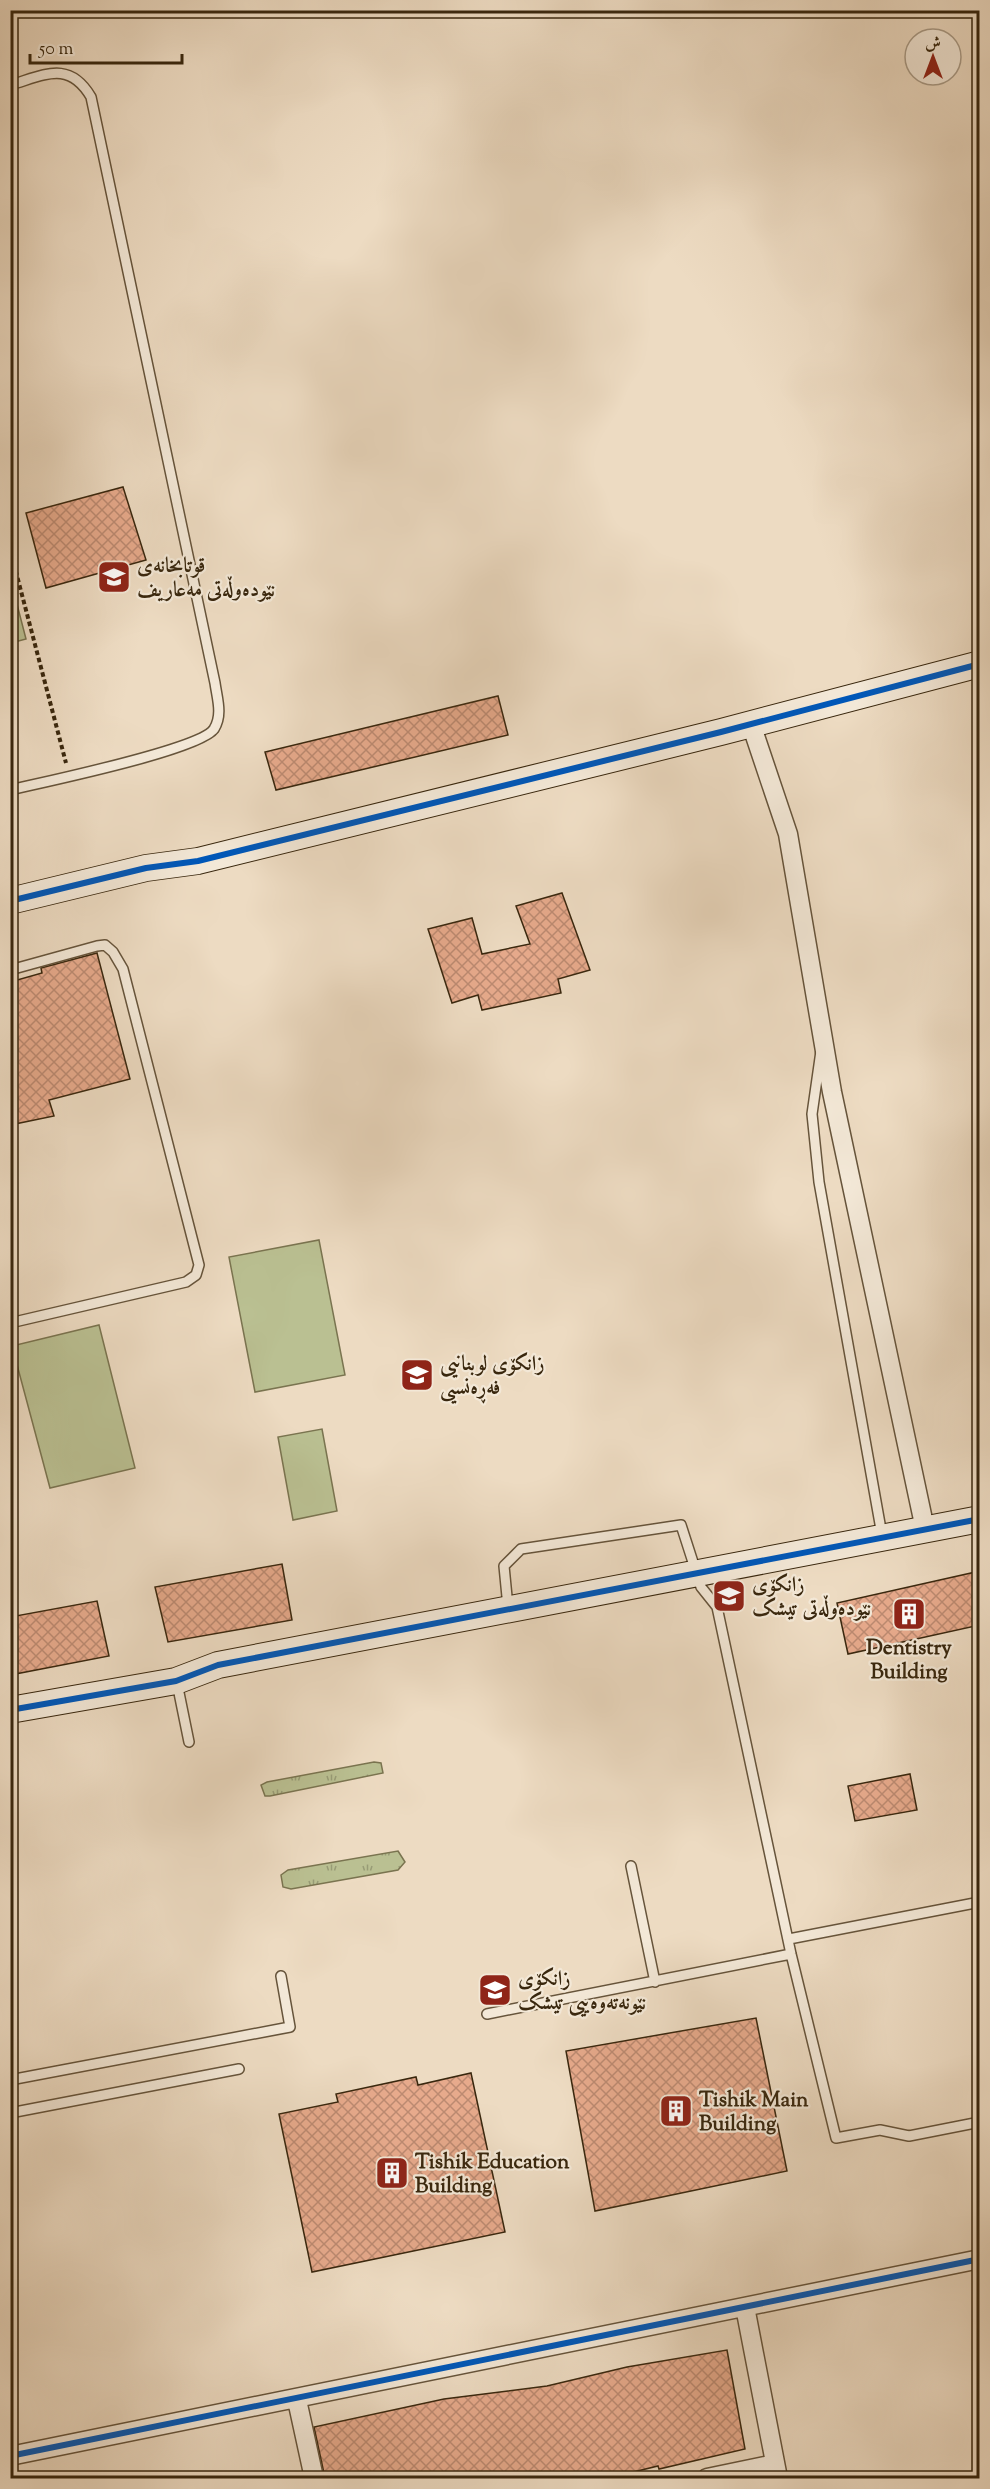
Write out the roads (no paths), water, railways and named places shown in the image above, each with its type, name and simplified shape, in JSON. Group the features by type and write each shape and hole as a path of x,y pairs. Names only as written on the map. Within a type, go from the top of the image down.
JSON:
{"street":[{"path":"10,901 136,870 198,861 752,724 980,664"},
{"path":"752,724 789,834 823,1041 925,1529"},
{"path":"10,917 153,879 198,861"},
{"path":"10,1710 177,1681 221,1680 698,1579 882,1537 980,1519"},
{"path":"177,1681 218,1665 508,1610 980,1534"},
{"path":"10,2456 297,2400 980,2259"},
{"path":"707,2478 777,2471 745,2307"},
{"path":"297,2400 314,2478"}],"lane":[{"path":"10,85 60,73 74,75 91,97 215,683 219,717 213,730 185,745 10,790"},
{"path":"10,970 97,946 105,945 113,952 123,969 199,1265 196,1275 186,1282 10,1323"},
{"path":"823,1041 812,1114 819,1182 861,1432 882,1537"},
{"path":"508,1610 503,1576 504,1566 521,1550 681,1525 698,1579 717,1607 791,1954 836,2138 880,2130 909,2136 980,2122"},
{"path":"177,1681 189,1742"},
{"path":"630,1866 655,1982"},
{"path":"789,1939 980,1902"},
{"path":"487,2014 791,1954"},
{"path":"10,2080 290,2027 280,1976"},
{"path":"10,2113 239,2069"}],"place":[{"name":"قوتابخانەی نێودەوڵەتی مەعاریف","path":"114,577"},
{"name":"زانکۆی لوبنانیی فەڕەنسیی","path":"417,1375"},
{"name":"زانکۆی نێودەوڵەتی تیشک","path":"729,1596"},
{"name":"Dentistry Building","path":"909,1614"},
{"name":"زانکۆی نێونەتەوەییی تیشک","path":"495,1990"},
{"name":"Tishik Main Building","path":"676,2111"},
{"name":"Tishik Education Building","path":"392,2173"}]}
